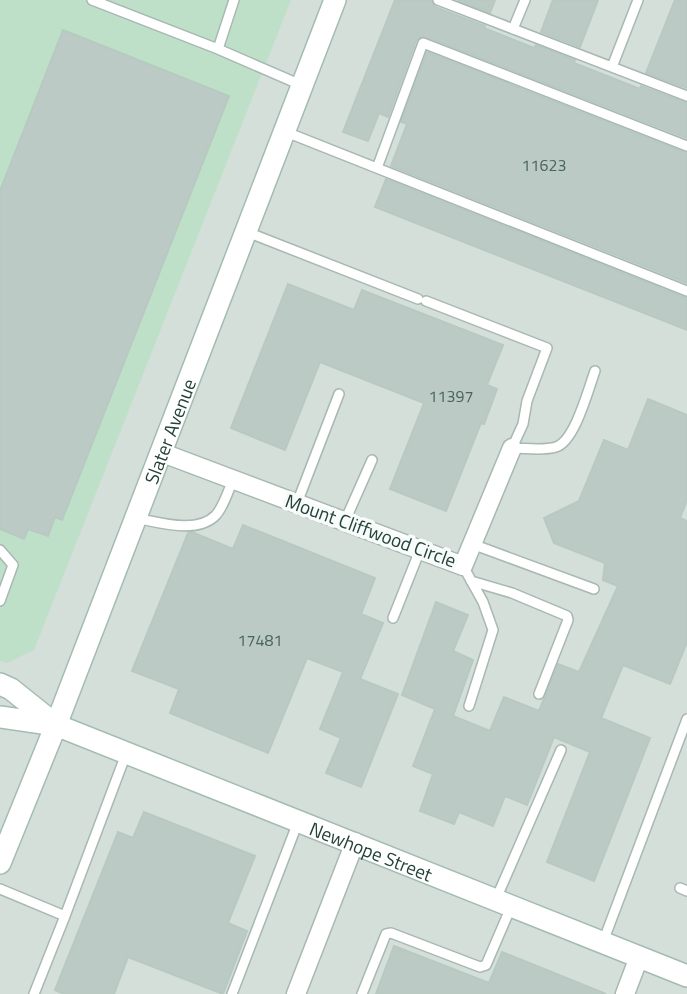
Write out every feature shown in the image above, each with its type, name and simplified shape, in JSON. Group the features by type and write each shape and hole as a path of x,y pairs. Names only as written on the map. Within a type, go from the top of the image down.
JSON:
{"main road":[{"name":"Slater Avenue","path":"0,863 56,725 335,0"},
{"name":"Newhope Street","path":"0,684 11,689 56,725"},
{"name":"Newhope Street","path":"0,717 56,725 687,976"}],"street":[{"name":"Mount Cliffwood Circle","path":"160,452 420,550 467,573 472,544 512,448"},
{"path":"296,994 355,842"},
{"path":"625,994 639,957"}],"lane":[{"path":"92,0 302,85"},
{"path":"218,49 234,0"},
{"path":"438,0 687,96"},
{"path":"513,29 524,0"},
{"path":"612,67 638,0"},
{"path":"377,168 423,43 687,146"},
{"path":"284,131 687,291"},
{"path":"246,231 547,348 527,401 523,424 512,448 545,449 563,444 572,432 595,371"},
{"path":"297,503 338,394"},
{"path":"345,521 372,460"},
{"path":"135,518 175,526 209,520 218,514 233,480"},
{"path":"472,544 594,589"},
{"path":"0,550 13,565 0,601"},
{"path":"393,618 420,550"},
{"path":"467,573 567,616 568,620 539,694"},
{"path":"467,573 493,630 469,706"},
{"path":"603,942 687,719"},
{"path":"362,994 386,934 391,933 480,967 486,965 504,902 561,750"},
{"path":"34,994 126,754"},
{"path":"232,994 298,820"},
{"path":"0,888 65,916"}],"shaded area":[{"path":"0,0 687,0 687,994 0,994"}],"green space":[{"path":"0,0 291,0 34,650 7,663 0,661"}],"building":[{"path":"395,0 431,0 435,7 485,26 484,28 534,48 536,45 575,60 574,63 640,89 641,86 687,103 687,138 423,36 416,41 388,117 379,113 368,141 343,132"},
{"path":"457,0 495,0 490,13"},
{"path":"553,0 598,0 580,47 541,32"},
{"path":"675,0 687,0 687,88 646,73"},
{"path":"63,30 229,96 62,520 55,517 48,536 28,529 24,539 0,529 0,191"},
{"path":"427,52 687,153 687,283 391,166 407,124 401,122"},
{"path":"386,179 687,298 687,330 375,207"},
{"path":"288,284 354,310 362,290 503,345 487,385 497,389 446,511 390,489 424,403 320,362 285,450 231,428"},
{"path":"648,399 687,415 687,500 680,518 687,521 687,642 670,684 623,665 601,718 650,738 594,881 547,862 590,752 554,737 527,805 505,796 493,826 459,812 454,824 420,811 433,774 413,766 435,709 402,695 436,602 468,615 453,651 473,660 453,716 490,731 504,697 539,711 558,664 579,672 618,586 603,580 605,563 554,543 544,518 579,501 604,440 628,450"},
{"path":"243,525 375,578 361,614 383,623 360,679 398,694 361,787 326,773 341,738 320,729 343,672 307,658 268,753 170,713 179,689 132,671 188,533 192,532 233,549"},
{"path":"144,812 255,856 228,923 247,931 223,994 128,957 114,994 64,994 55,990 118,832 133,838"},
{"path":"394,946 489,983 502,952 606,994 376,994"}]}
